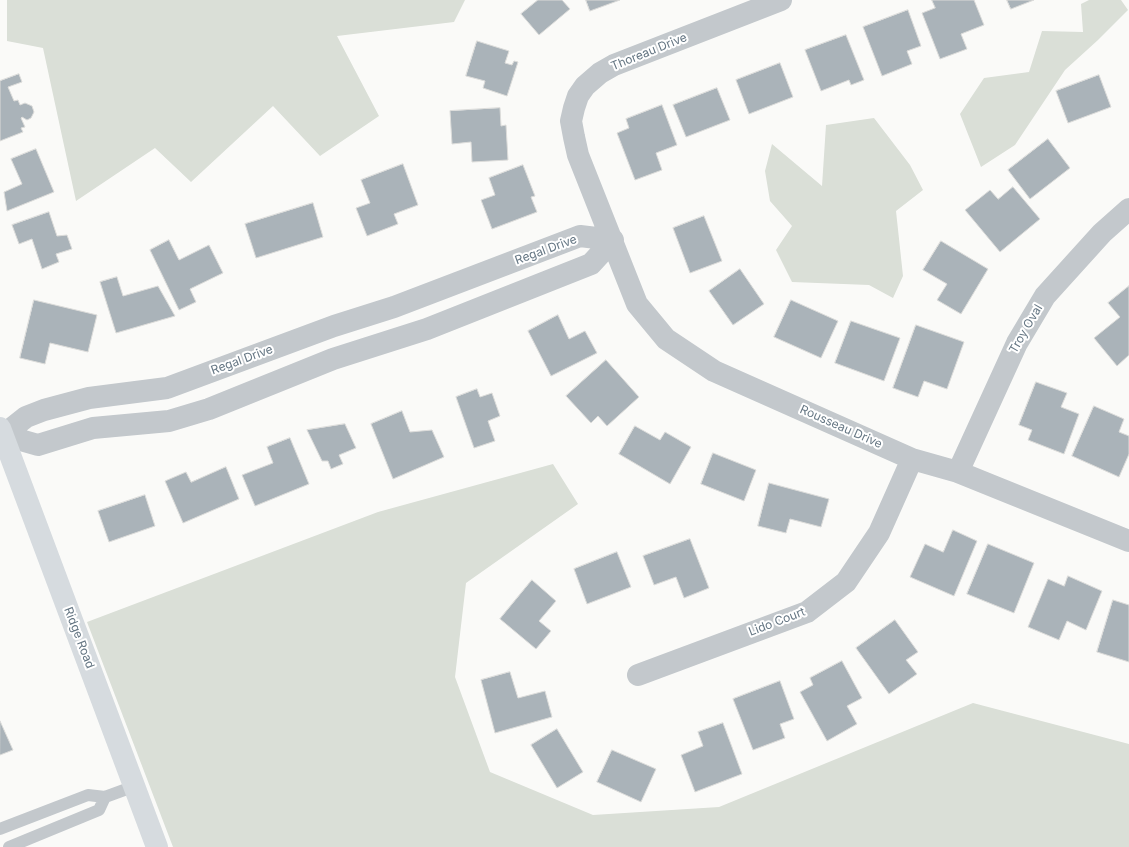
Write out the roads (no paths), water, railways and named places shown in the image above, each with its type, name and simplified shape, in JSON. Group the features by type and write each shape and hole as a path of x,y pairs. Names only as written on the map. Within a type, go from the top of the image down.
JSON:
{"main road":[{"name":"Ridge Road","path":"1,433 158,847"}],"street":[{"name":"Thoreau Drive","path":"613,240 578,155 571,121 578,96 585,86 600,73 614,65 781,0"},
{"name":"Troy Oval","path":"958,472 1017,343 1045,296 1102,233 1129,209"},
{"name":"Regal Drive","path":"1,433 26,417 44,410 88,398 167,388 334,326 394,308 580,236 613,240"},
{"path":"1,433 38,445 93,428 169,421 210,409 334,359 427,329 591,264 613,240"},
{"name":"Rousseau Drive","path":"613,240 637,304 666,339 714,372 912,459 958,472 1129,541"},
{"path":"261,354 272,384"},
{"name":"Lido Court","path":"638,675 807,612 846,582 879,533 912,459"}],"lane":[{"path":"0,829 88,795 105,797 134,786"},
{"path":"9,847 99,810 105,797"}]}
